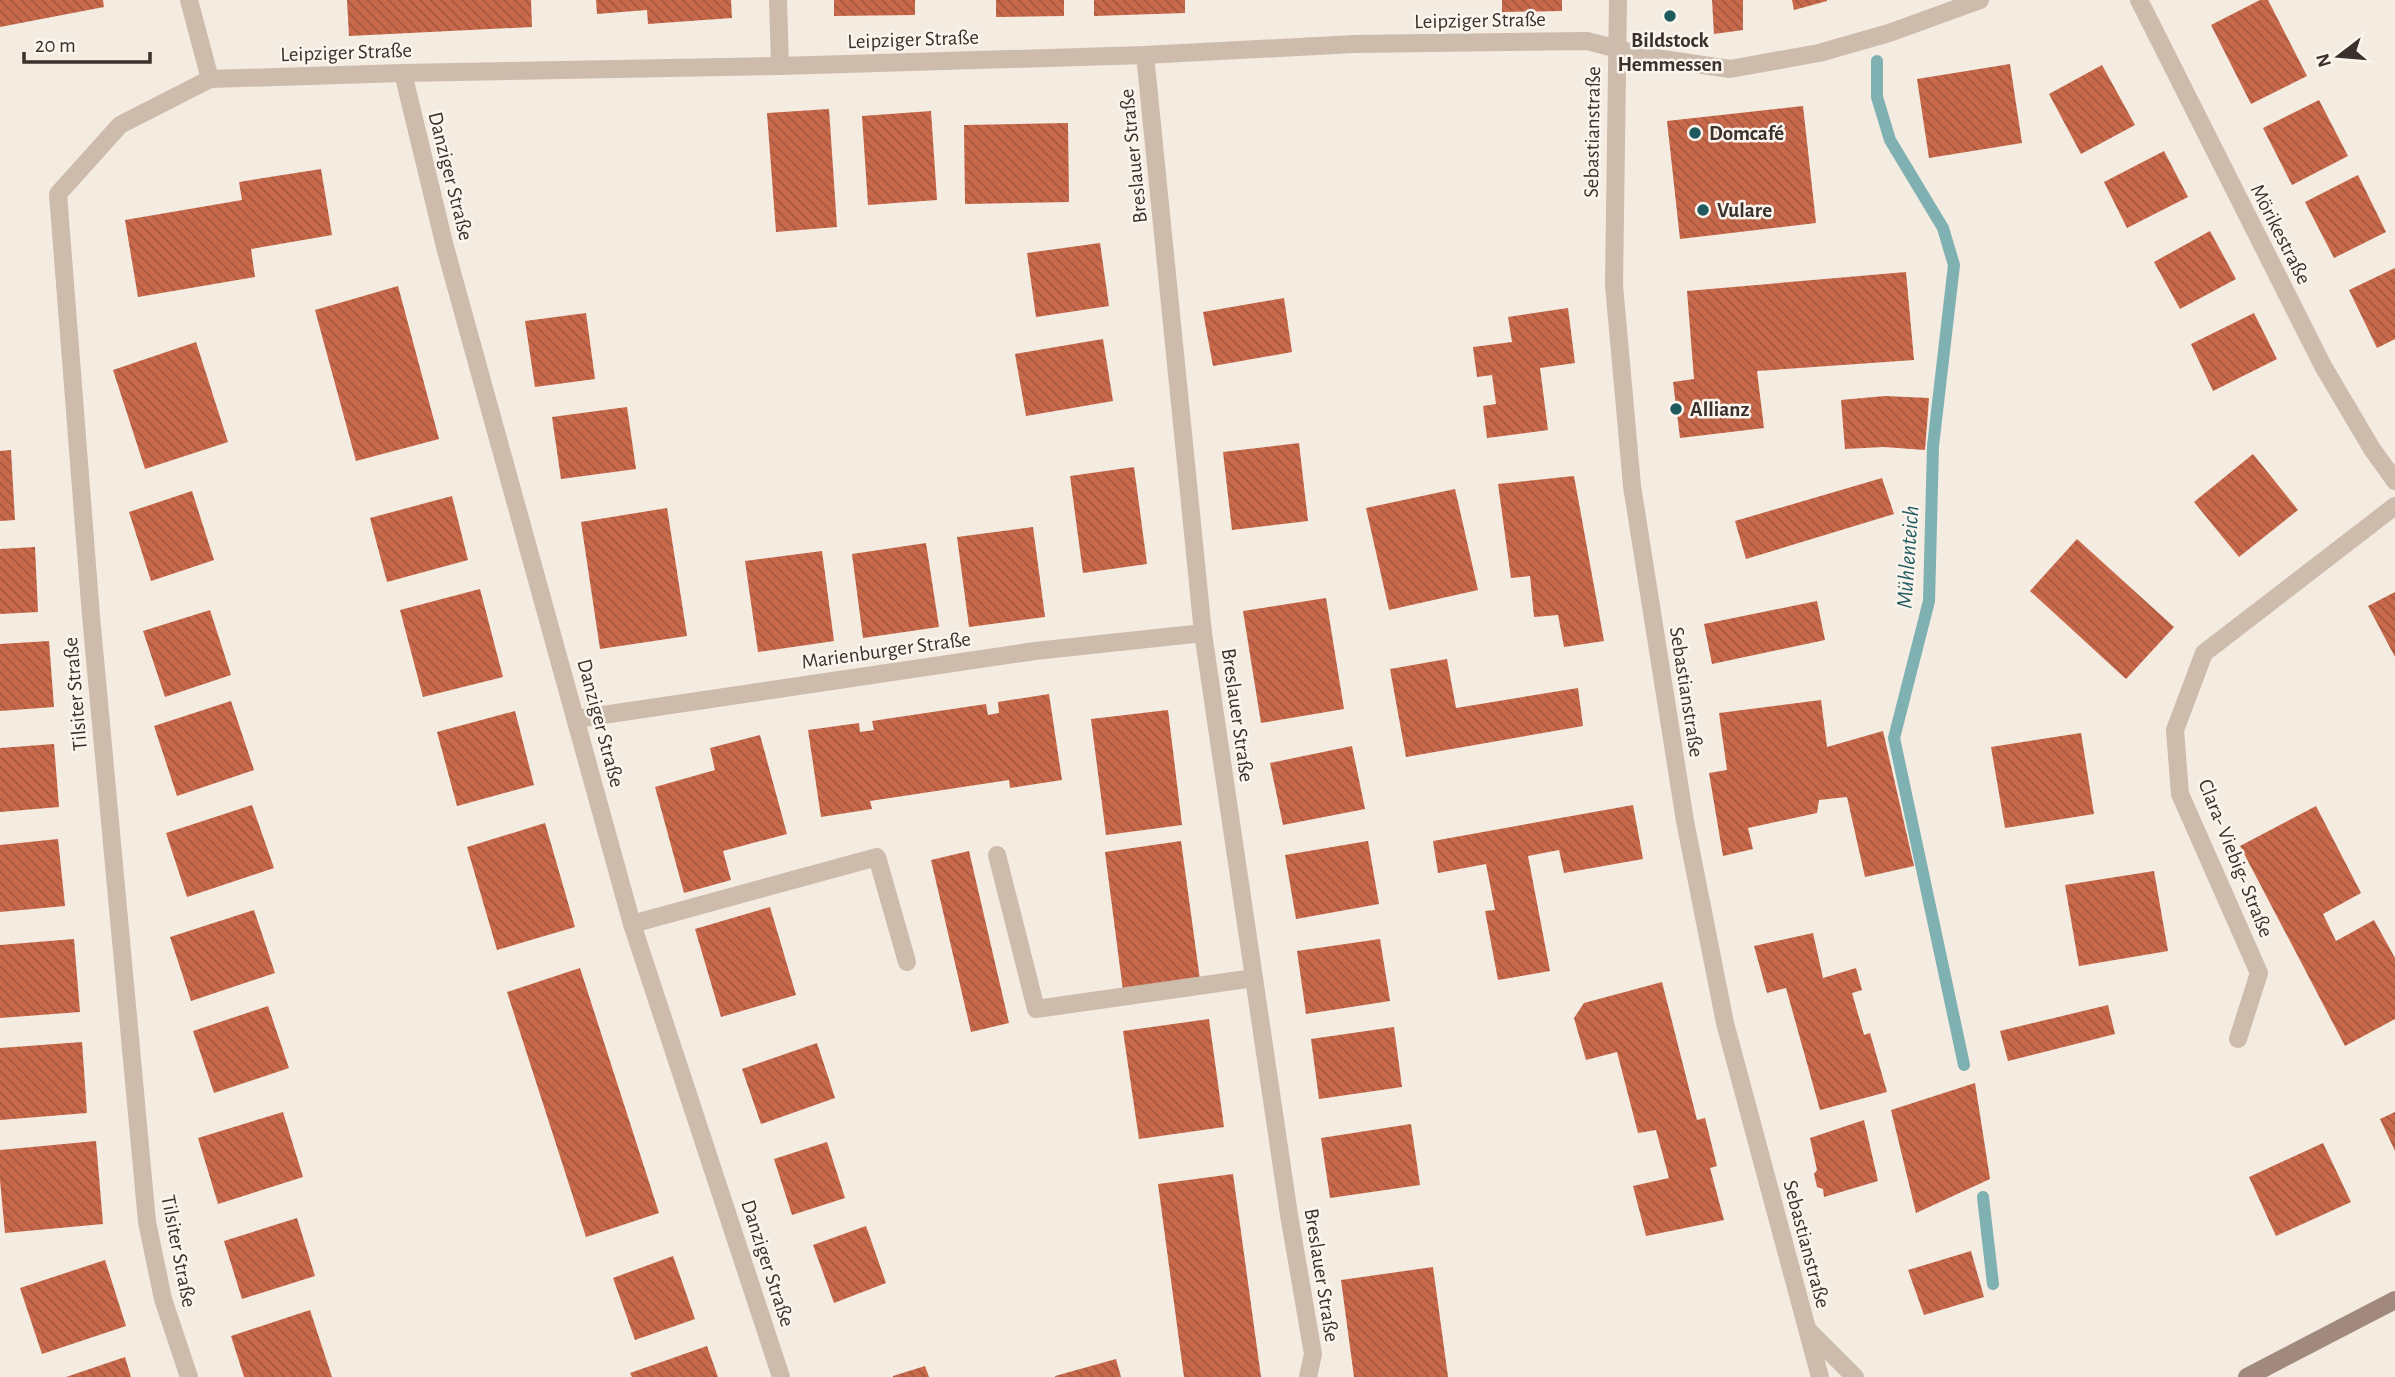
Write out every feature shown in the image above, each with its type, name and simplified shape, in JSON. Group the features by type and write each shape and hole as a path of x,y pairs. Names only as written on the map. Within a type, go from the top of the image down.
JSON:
{"main road":[{"path":"2247,1377 2395,1300"}],"street":[{"path":"189,0 210,79"},
{"path":"778,0 780,66"},
{"name":"Sebastianstraße","path":"1618,0 1614,285 1632,486 1685,821 1723,1010 1820,1377"},
{"name":"Leipziger Straße","path":"210,79 1146,55 1354,44 1587,41 1649,57 1730,69 1819,53 1889,33 1980,0"},
{"name":"Mörikestraße","path":"2139,0 2323,366 2372,449 2395,481"},
{"name":"Breslauer Straße","path":"1146,55 1203,633 1289,1215 1313,1354 1308,1377"},
{"name":"Danziger Straße","path":"403,73 445,247 632,924 781,1377"},
{"name":"Tilsiter Straße","path":"189,1377 163,1299 147,1222 91,616 58,194 120,125 210,79"},
{"name":"Clara- Viebig- Straße","path":"2238,1039 2259,973 2180,794 2175,730 2204,653 2395,506"},
{"name":"Marienburger Straße","path":"576,719 1035,652 1203,633"},
{"path":"997,855 1036,1009 1254,978"},
{"path":"632,924 877,857 907,962"},
{"path":"1806,1329 1854,1377"}],"building":[{"path":"0,0 103,0 104,7 0,27"},
{"path":"347,0 531,0 532,27 349,36"},
{"path":"596,0 731,0 732,18 648,24 647,10 597,14"},
{"path":"834,0 915,0 915,15 834,16"},
{"path":"996,0 1064,0 1064,16 996,17"},
{"path":"1094,0 1185,0 1185,13 1094,16"},
{"path":"1502,0 1562,0 1562,11 1502,12"},
{"path":"1712,0 1743,0 1743,30 1714,34"},
{"path":"1792,0 1827,0 1827,1 1794,10"},
{"path":"2260,0 2268,0 2307,76 2251,104 2211,25"},
{"path":"2010,64 2022,143 1929,158 1917,79"},
{"path":"2102,65 2135,125 2081,154 2049,94"},
{"path":"2319,100 2348,156 2292,185 2263,128"},
{"path":"1803,106 1816,223 1680,239 1667,121"},
{"path":"829,109 837,227 776,232 767,113"},
{"path":"931,111 937,200 868,205 862,116"},
{"path":"1068,123 1069,202 965,204 964,125"},
{"path":"2164,151 2188,197 2127,228 2104,182"},
{"path":"321,169 332,235 251,249 255,277 138,297 125,220 242,200 239,182"},
{"path":"2358,175 2386,232 2334,258 2305,202"},
{"path":"2210,231 2236,279 2180,309 2154,262"},
{"path":"1100,243 1109,306 1036,317 1027,253"},
{"path":"2395,268 2395,339 2377,348 2349,290"},
{"path":"1906,272 1914,360 1757,371 1764,428 1680,438 1673,382 1694,379 1687,291"},
{"path":"398,286 439,439 356,461 315,310"},
{"path":"1284,298 1292,352 1213,366 1203,312"},
{"path":"1568,308 1575,363 1540,368 1548,430 1487,438 1483,406 1496,404 1492,375 1477,377 1473,347 1512,342 1508,317"},
{"path":"586,313 595,379 535,387 525,321"},
{"path":"2254,313 2277,359 2213,391 2191,344"},
{"path":"1103,339 1113,401 1026,416 1015,354"},
{"path":"196,342 228,442 145,469 113,370"},
{"path":"1885,396 1929,398 1925,450 1884,447 1845,449 1841,400"},
{"path":"627,407 636,469 561,479 552,417"},
{"path":"1299,443 1308,521 1232,530 1223,452"},
{"path":"11,450 15,520 0,521 0,451"},
{"path":"2253,454 2298,510 2239,557 2194,502"},
{"path":"1134,467 1147,564 1083,573 1070,476"},
{"path":"1574,476 1604,641 1564,647 1558,615 1534,617 1530,576 1511,578 1498,484"},
{"path":"1882,478 1894,514 1746,559 1735,521"},
{"path":"1455,489 1478,590 1389,610 1366,508"},
{"path":"192,491 214,560 151,581 129,512"},
{"path":"452,496 468,560 387,582 370,518"},
{"path":"667,508 687,636 600,649 581,522"},
{"path":"1033,527 1045,617 969,627 957,537"},
{"path":"2077,539 2174,627 2126,679 2030,591"},
{"path":"926,543 939,627 863,638 852,554"},
{"path":"35,547 38,612 0,614 0,549"},
{"path":"822,551 834,641 758,652 745,561"},
{"path":"480,589 503,677 423,697 400,610"},
{"path":"2395,592 2395,657 2368,606"},
{"path":"1326,598 1344,709 1261,723 1243,611"},
{"path":"1817,601 1825,640 1712,664 1704,624"},
{"path":"210,610 231,675 165,697 143,631"},
{"path":"49,641 54,707 0,711 0,644"},
{"path":"1447,659 1456,708 1578,688 1583,726 1406,757 1390,669"},
{"path":"1049,694 1062,780 1010,788 1009,780 870,801 872,809 821,817 808,730 859,723 860,732 874,730 872,721 986,704 988,715 999,713 998,702"},
{"path":"1821,700 1827,747 1883,731 1914,866 1865,877 1847,797 1819,800 1817,813 1748,828 1753,849 1723,856 1709,773 1727,770 1719,713"},
{"path":"231,701 254,770 177,796 154,726"},
{"path":"1168,710 1182,825 1106,835 1091,719"},
{"path":"515,711 534,785 457,806 437,732"},
{"path":"2081,733 2094,814 2005,828 1991,747"},
{"path":"760,735 787,834 723,851 731,880 684,893 655,787 715,770 710,748"},
{"path":"54,744 59,807 0,812 0,748"},
{"path":"1352,746 1365,809 1283,825 1270,763"},
{"path":"252,805 274,868 187,897 166,833"},
{"path":"1633,805 1643,859 1564,873 1559,850 1528,856 1550,971 1498,980 1485,911 1495,910 1486,864 1438,873 1433,841"},
{"path":"2316,806 2361,893 2323,914 2336,941 2374,920 2395,958 2395,1019 2345,1046 2240,846"},
{"path":"545,823 575,927 497,950 467,847"},
{"path":"58,839 65,906 0,912 0,845"},
{"path":"1181,841 1200,980 1123,991 1105,852"},
{"path":"1368,841 1379,904 1296,919 1285,855"},
{"path":"969,851 1009,1023 971,1032 931,860"},
{"path":"2154,871 2168,951 2079,966 2065,885"},
{"path":"770,907 796,995 721,1017 695,929"},
{"path":"254,910 275,973 191,1001 170,937"},
{"path":"1813,933 1823,978 1856,968 1862,990 1852,993 1864,1035 1870,1033 1887,1092 1820,1110 1786,988 1767,993 1754,946"},
{"path":"74,939 80,1012 0,1018 0,945"},
{"path":"1380,939 1390,1001 1306,1014 1297,951"},
{"path":"580,968 659,1213 586,1237 507,992"},
{"path":"1662,982 1697,1120 1705,1118 1717,1166 1710,1168 1724,1220 1646,1236 1633,1186 1669,1178 1656,1130 1638,1133 1617,1052 1586,1060 1574,1018 1584,1003"},
{"path":"2108,1005 2115,1034 2008,1061 2000,1031"},
{"path":"268,1006 289,1068 214,1093 193,1031"},
{"path":"1209,1019 1224,1127 1139,1139 1123,1031"},
{"path":"1394,1027 1402,1087 1319,1099 1311,1039"},
{"path":"82,1042 87,1113 0,1120 0,1048"},
{"path":"817,1043 835,1098 761,1124 742,1069"},
{"path":"1975,1083 1990,1179 1916,1213 1891,1110"},
{"path":"283,1112 303,1177 218,1204 198,1138"},
{"path":"2395,1112 2395,1151 2380,1119"},
{"path":"1864,1120 1878,1181 1824,1197 1823,1189 1817,1187 1814,1174 1817,1170 1810,1138"},
{"path":"1411,1124 1420,1185 1330,1198 1321,1138"},
{"path":"96,1141 103,1224 5,1233 0,1150"},
{"path":"827,1142 845,1198 792,1215 774,1159"},
{"path":"2323,1143 2351,1202 2276,1236 2249,1177"},
{"path":"1233,1174 1261,1377 1184,1377 1158,1184"},
{"path":"297,1218 315,1276 242,1299 224,1241"},
{"path":"866,1226 886,1283 834,1303 813,1245"},
{"path":"1971,1251 1984,1297 1924,1315 1908,1270"},
{"path":"673,1256 695,1319 635,1340 613,1278"},
{"path":"105,1260 126,1326 42,1354 20,1288"},
{"path":"1433,1267 1448,1377 1354,1377 1341,1280"},
{"path":"310,1310 332,1377 244,1377 231,1336"},
{"path":"707,1346 718,1377 632,1377 630,1373"},
{"path":"125,1357 131,1377 66,1377"},
{"path":"1116,1359 1121,1377 1055,1377 1055,1376"},
{"path":"925,1366 929,1377 893,1377 893,1376"}],"waterway":[{"name":"Mühlenteich","path":"1877,61 1877,97 1890,140 1943,228 1954,265 1933,446 1929,601 1894,738 1964,1065"},
{"name":"Mühlenteich","path":"1983,1197 1993,1284"}],"place":[{"name":"Bildstock Hemmessen","path":"1670,16"},
{"name":"Domcafé","path":"1695,133"},
{"name":"Vulare","path":"1703,210"},
{"name":"Allianz","path":"1676,409"}]}
